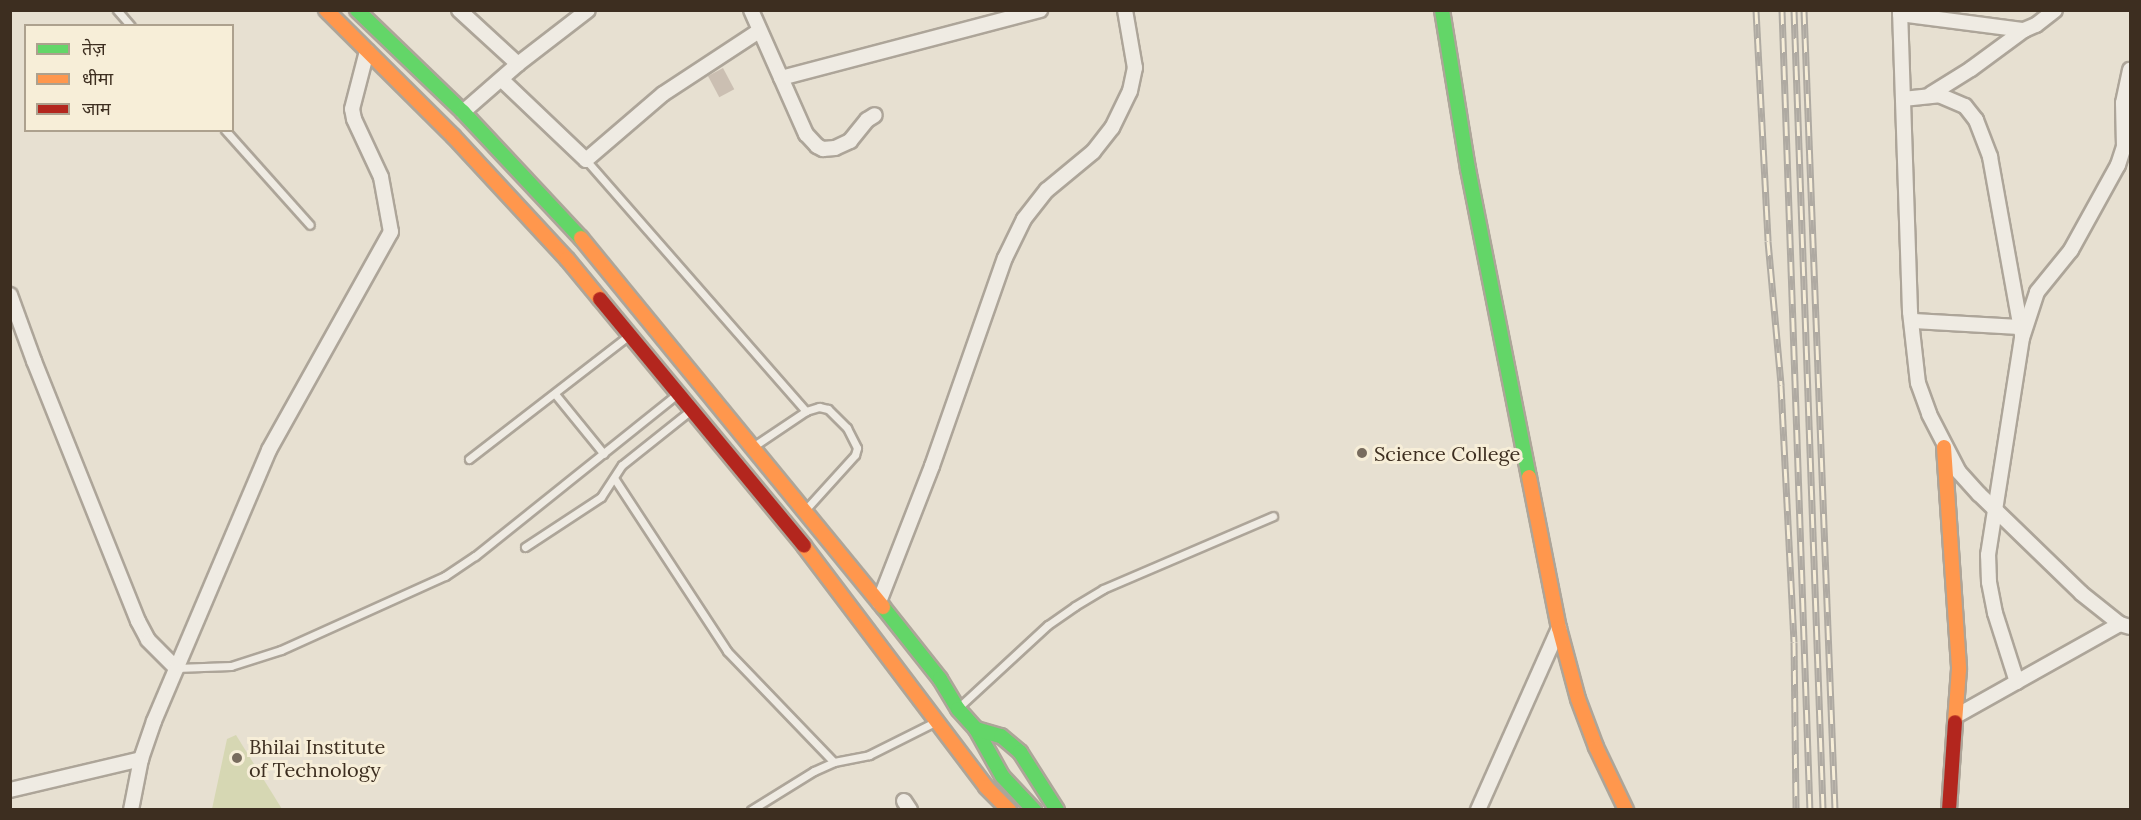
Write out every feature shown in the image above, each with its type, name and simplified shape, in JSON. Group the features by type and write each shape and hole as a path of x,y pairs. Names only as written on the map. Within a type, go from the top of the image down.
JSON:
{"main road":[{"path":"326,10 453,136 567,259 789,526 938,720 986,788 1010,810"},
{"path":"357,10 463,112 575,231 879,602 940,680 958,709 976,729 1002,776 1033,807"},
{"path":"1442,10 1468,169 1559,628 1582,709 1626,810"},
{"path":"1944,447 1958,636 1956,716 1949,773 1949,810"},
{"path":"976,729 1001,736 1020,752 1057,810"}],"street":[{"path":"459,10 518,64"},
{"path":"463,112 518,64 588,10"},
{"path":"751,10 806,134 823,149 835,148 850,141 867,120 875,115"},
{"path":"782,78 1040,10"},
{"path":"879,602 986,318 1005,258 1024,219 1047,190 1093,152 1112,128 1130,91 1135,68 1125,10"},
{"path":"1903,99 1931,94 2055,10"},
{"path":"1956,716 2125,626 2081,593 1959,472 1944,447 1918,383 1912,321 1900,12 2024,30"},
{"path":"502,80 586,160 663,94 759,31"},
{"path":"131,810 141,759 176,668 269,450 391,232 381,177 354,119 352,109 367,51"},
{"path":"2017,682 1995,613 1989,582 1988,555 2021,332 2037,292 2071,250 2118,165 2124,147 2122,103 2130,70"},
{"path":"1931,94 1955,100 1965,106 1976,120 1986,144 2021,332"},
{"path":"10,295 138,621 148,640 176,668"},
{"path":"1912,321 2021,332"},
{"path":"1478,810 1559,628"},
{"path":"10,790 141,759"},
{"path":"986,788 993,810"}],"lane":[{"path":"117,10 128,24"},
{"path":"227,132 310,225"},
{"path":"586,160 806,411"},
{"path":"469,459 629,336"},
{"path":"176,668 200,669 231,666 281,650 445,576 476,556 679,393"},
{"path":"555,394 604,454"},
{"path":"752,447 806,411 819,407 828,409 847,428 857,448 855,455 805,512"},
{"path":"525,547 601,497 622,465 692,409"},
{"path":"614,478 727,651 834,762"},
{"path":"751,810 814,771 834,762 869,755 958,709 1048,625 1103,590 1273,516"}],"green space":[{"path":"236,735 282,809 212,809 227,739"}],"building":[{"path":"723,68 734,89 719,97 708,76"}],"railway":[{"path":"1756,10 1768,241 1781,385 1794,642 1796,810"},
{"path":"1782,10 1810,810"},
{"path":"1794,10 1823,810"},
{"path":"1804,10 1835,810"}],"traffic: fast":[{"path":"357,10 463,112 581,238"},
{"path":"1442,10 1468,169 1529,477"},
{"path":"883,607 940,679 958,709 976,729 1002,776 1034,810"},
{"path":"976,729 1001,736 1020,752 1057,810"}],"traffic: slow":[{"path":"326,10 453,136 567,259 600,299"},
{"path":"581,238 883,607"},
{"path":"1944,447 1959,669 1955,722"},
{"path":"1529,477 1559,628 1578,699 1596,747 1626,810"},
{"path":"804,546 986,787 1009,810"}],"traffic: jam":[{"path":"600,299 804,546"},
{"path":"1949,810 1955,722"}],"place":[{"name":"Science College","path":"1362,453"},
{"name":"Bhilai Institute of Technology","path":"237,758"}]}
